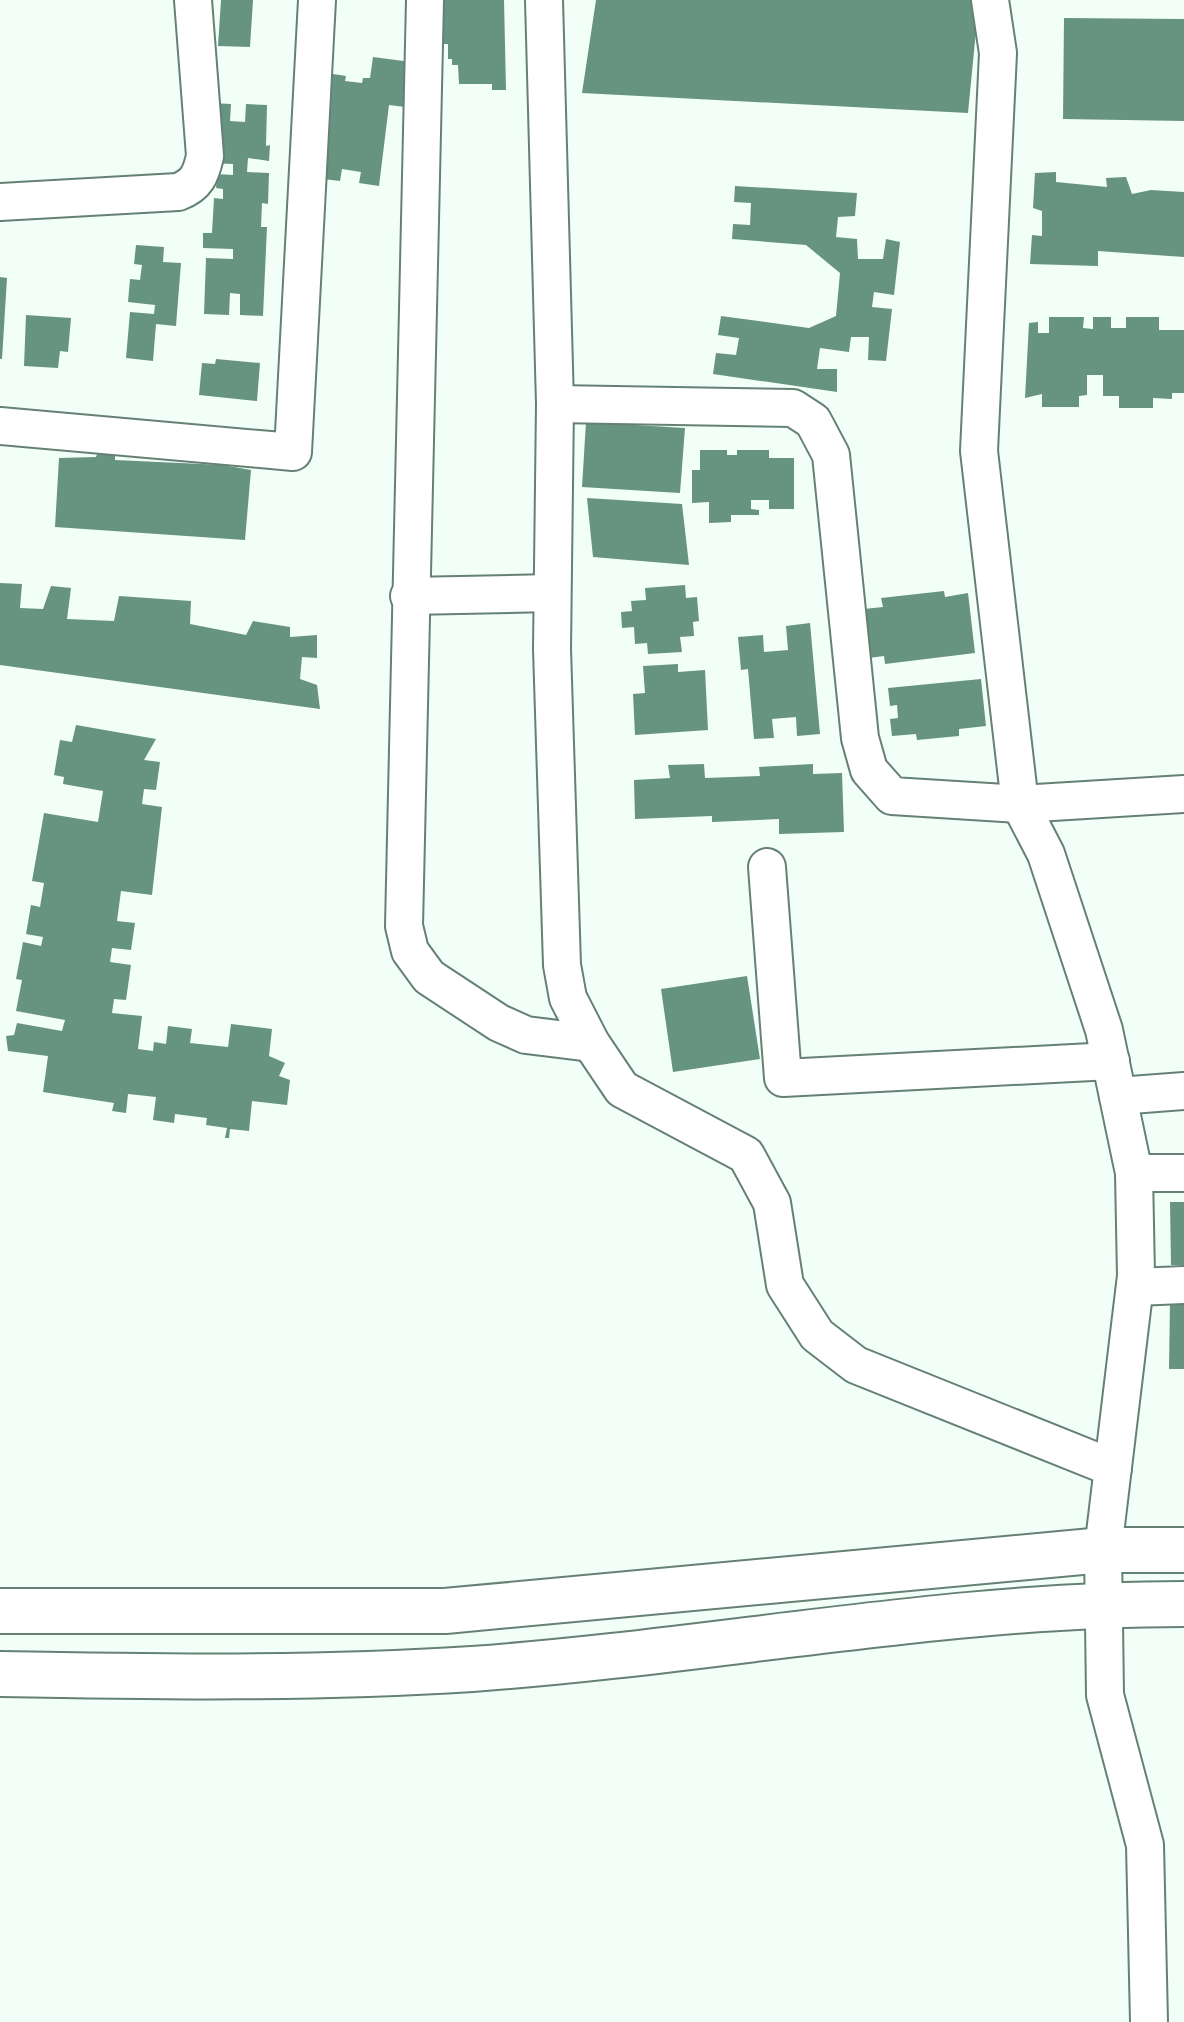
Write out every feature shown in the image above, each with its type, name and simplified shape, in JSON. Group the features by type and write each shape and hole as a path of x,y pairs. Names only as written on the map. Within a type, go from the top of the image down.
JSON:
{"street":[{"path":"0,202 178,192 189,188 200,177 205,156 193,0"},
{"path":"0,426 293,452 317,0"},
{"path":"425,0 409,596 404,926 410,951 429,977 499,1023 526,1035 591,1043"},
{"path":"544,0 555,404 552,593 562,965 568,998 591,1043 622,1089 746,1155 772,1203 785,1285 817,1335 856,1365 1113,1468"},
{"path":"990,0 998,53 979,451 1020,804 1046,854 1104,1030 1134,1173 1135,1287 1103,1550 1103,1604 1105,1695 1145,1845 1149,2022"},
{"path":"555,404 793,408 813,421 831,455 860,738 869,770 892,796 1020,804 1184,794"},
{"path":"409,596 552,593"},
{"path":"767,867 783,1078 1111,1061"},
{"path":"1118,1096 1184,1091"},
{"path":"1134,1173 1184,1173"},
{"path":"1135,1287 1184,1285"},
{"path":"0,1611 445,1611 1103,1550 1184,1550"},
{"path":"0,1674 219,1678 474,1669 960,1614 1103,1604 1184,1604"}],"building":[{"path":"221,0 253,0 250,47 218,46"},
{"path":"434,0 504,0 506,90 492,90 492,84 459,84 458,65 452,65 452,59 448,59 448,44 434,44"},
{"path":"596,0 979,0 968,113 582,93"},
{"path":"1064,18 1184,19 1184,121 1063,119"},
{"path":"373,57 419,63 413,108 389,105 379,186 359,183 361,172 342,169 340,181 315,178 317,162 327,163 328,154 322,153 322,147 327,148 329,136 320,135 320,72 346,76 345,81 362,83 363,78 370,78"},
{"path":"212,103 231,104 230,121 245,122 246,104 267,105 266,146 270,145 269,161 248,158 247,172 269,173 268,204 262,203 261,227 267,227 263,316 240,315 240,294 230,293 229,315 204,314 206,258 233,259 233,249 203,248 203,233 212,233 214,198 223,199 223,189 216,188 217,174 233,175 233,164 206,163"},
{"path":"1056,172 1056,182 1107,187 1106,178 1126,177 1132,194 1151,190 1184,192 1184,257 1098,251 1098,266 1030,264 1032,235 1042,236 1042,211 1033,208 1035,173"},
{"path":"735,186 857,193 855,216 838,217 836,237 857,239 858,259 883,259 886,239 900,242 894,295 874,292 872,307 892,309 886,361 868,360 869,337 851,337 849,352 820,348 817,369 837,369 837,392 713,374 716,353 736,355 739,338 718,335 721,316 809,328 836,316 840,273 806,245 732,239 733,224 750,225 751,203 734,202"},
{"path":"136,245 164,247 163,262 181,263 176,326 156,324 153,361 126,358 130,312 154,314 155,305 128,302 130,279 140,280 142,265 134,264"},
{"path":"0,277 7,278 2,359 0,359"},
{"path":"26,315 71,318 68,352 60,351 58,368 24,366"},
{"path":"1049,317 1084,317 1083,328 1093,329 1093,317 1111,317 1111,328 1126,328 1126,317 1159,317 1159,330 1184,330 1184,393 1172,393 1172,399 1153,398 1153,408 1119,408 1119,396 1103,396 1103,375 1087,375 1087,395 1079,396 1079,407 1042,407 1042,394 1025,398 1029,323 1038,322 1038,333 1049,333"},
{"path":"216,359 260,363 257,401 199,395 202,363 215,364"},
{"path":"586,422 685,428 680,493 582,487"},
{"path":"700,450 727,450 727,455 737,455 737,450 769,450 769,458 794,458 794,509 769,509 769,500 751,500 751,509 759,510 759,515 731,515 731,522 709,523 709,502 692,503 692,470 700,470"},
{"path":"97,454 115,455 115,460 223,465 251,470 245,540 55,527 59,458 96,457"},
{"path":"587,498 682,504 689,565 593,557"},
{"path":"0,583 22,584 20,608 43,609 51,586 71,588 67,619 114,621 119,596 191,601 190,624 246,635 253,621 290,627 290,637 317,635 317,658 302,657 300,679 317,685 320,709 0,665"},
{"path":"685,585 686,598 697,597 699,621 693,622 694,636 680,637 682,652 648,654 647,643 635,644 634,627 622,628 621,612 632,611 631,601 646,600 645,588"},
{"path":"944,591 945,597 968,593 975,653 885,664 884,656 869,658 864,609 883,607 881,598"},
{"path":"810,623 820,734 797,736 796,717 772,719 774,738 754,739 748,669 741,670 738,637 763,635 764,652 788,650 786,626"},
{"path":"678,664 678,672 705,670 708,730 635,735 633,694 645,693 643,666"},
{"path":"981,679 986,726 959,729 959,736 917,740 916,734 892,736 890,719 898,718 897,705 890,706 888,688"},
{"path":"76,725 156,739 144,760 160,762 156,790 144,789 142,804 162,807 152,895 121,891 117,921 135,923 131,950 112,948 110,962 131,965 126,1000 114,999 112,1013 142,1016 138,1049 153,1051 154,1042 166,1044 168,1026 192,1029 190,1043 228,1047 231,1024 272,1029 269,1056 285,1063 279,1076 290,1080 287,1105 252,1101 249,1131 230,1129 229,1138 225,1138 227,1128 206,1125 207,1118 175,1114 174,1123 153,1120 156,1097 128,1094 126,1113 112,1111 114,1103 43,1092 48,1056 8,1051 6,1036 14,1035 17,1023 62,1031 65,1020 16,1011 22,980 16,979 23,942 41,946 43,937 26,934 31,905 40,907 44,883 32,881 44,813 98,822 103,791 63,784 64,777 54,775 60,740 72,742"},
{"path":"704,764 705,778 760,776 759,767 813,764 813,774 842,773 844,832 779,834 779,819 712,822 712,816 635,819 634,780 670,778 668,765"},
{"path":"747,976 760,1059 673,1072 661,989"},
{"path":"1170,1202 1184,1202 1184,1265 1171,1265"},
{"path":"1170,1302 1184,1302 1184,1369 1169,1369"}]}
